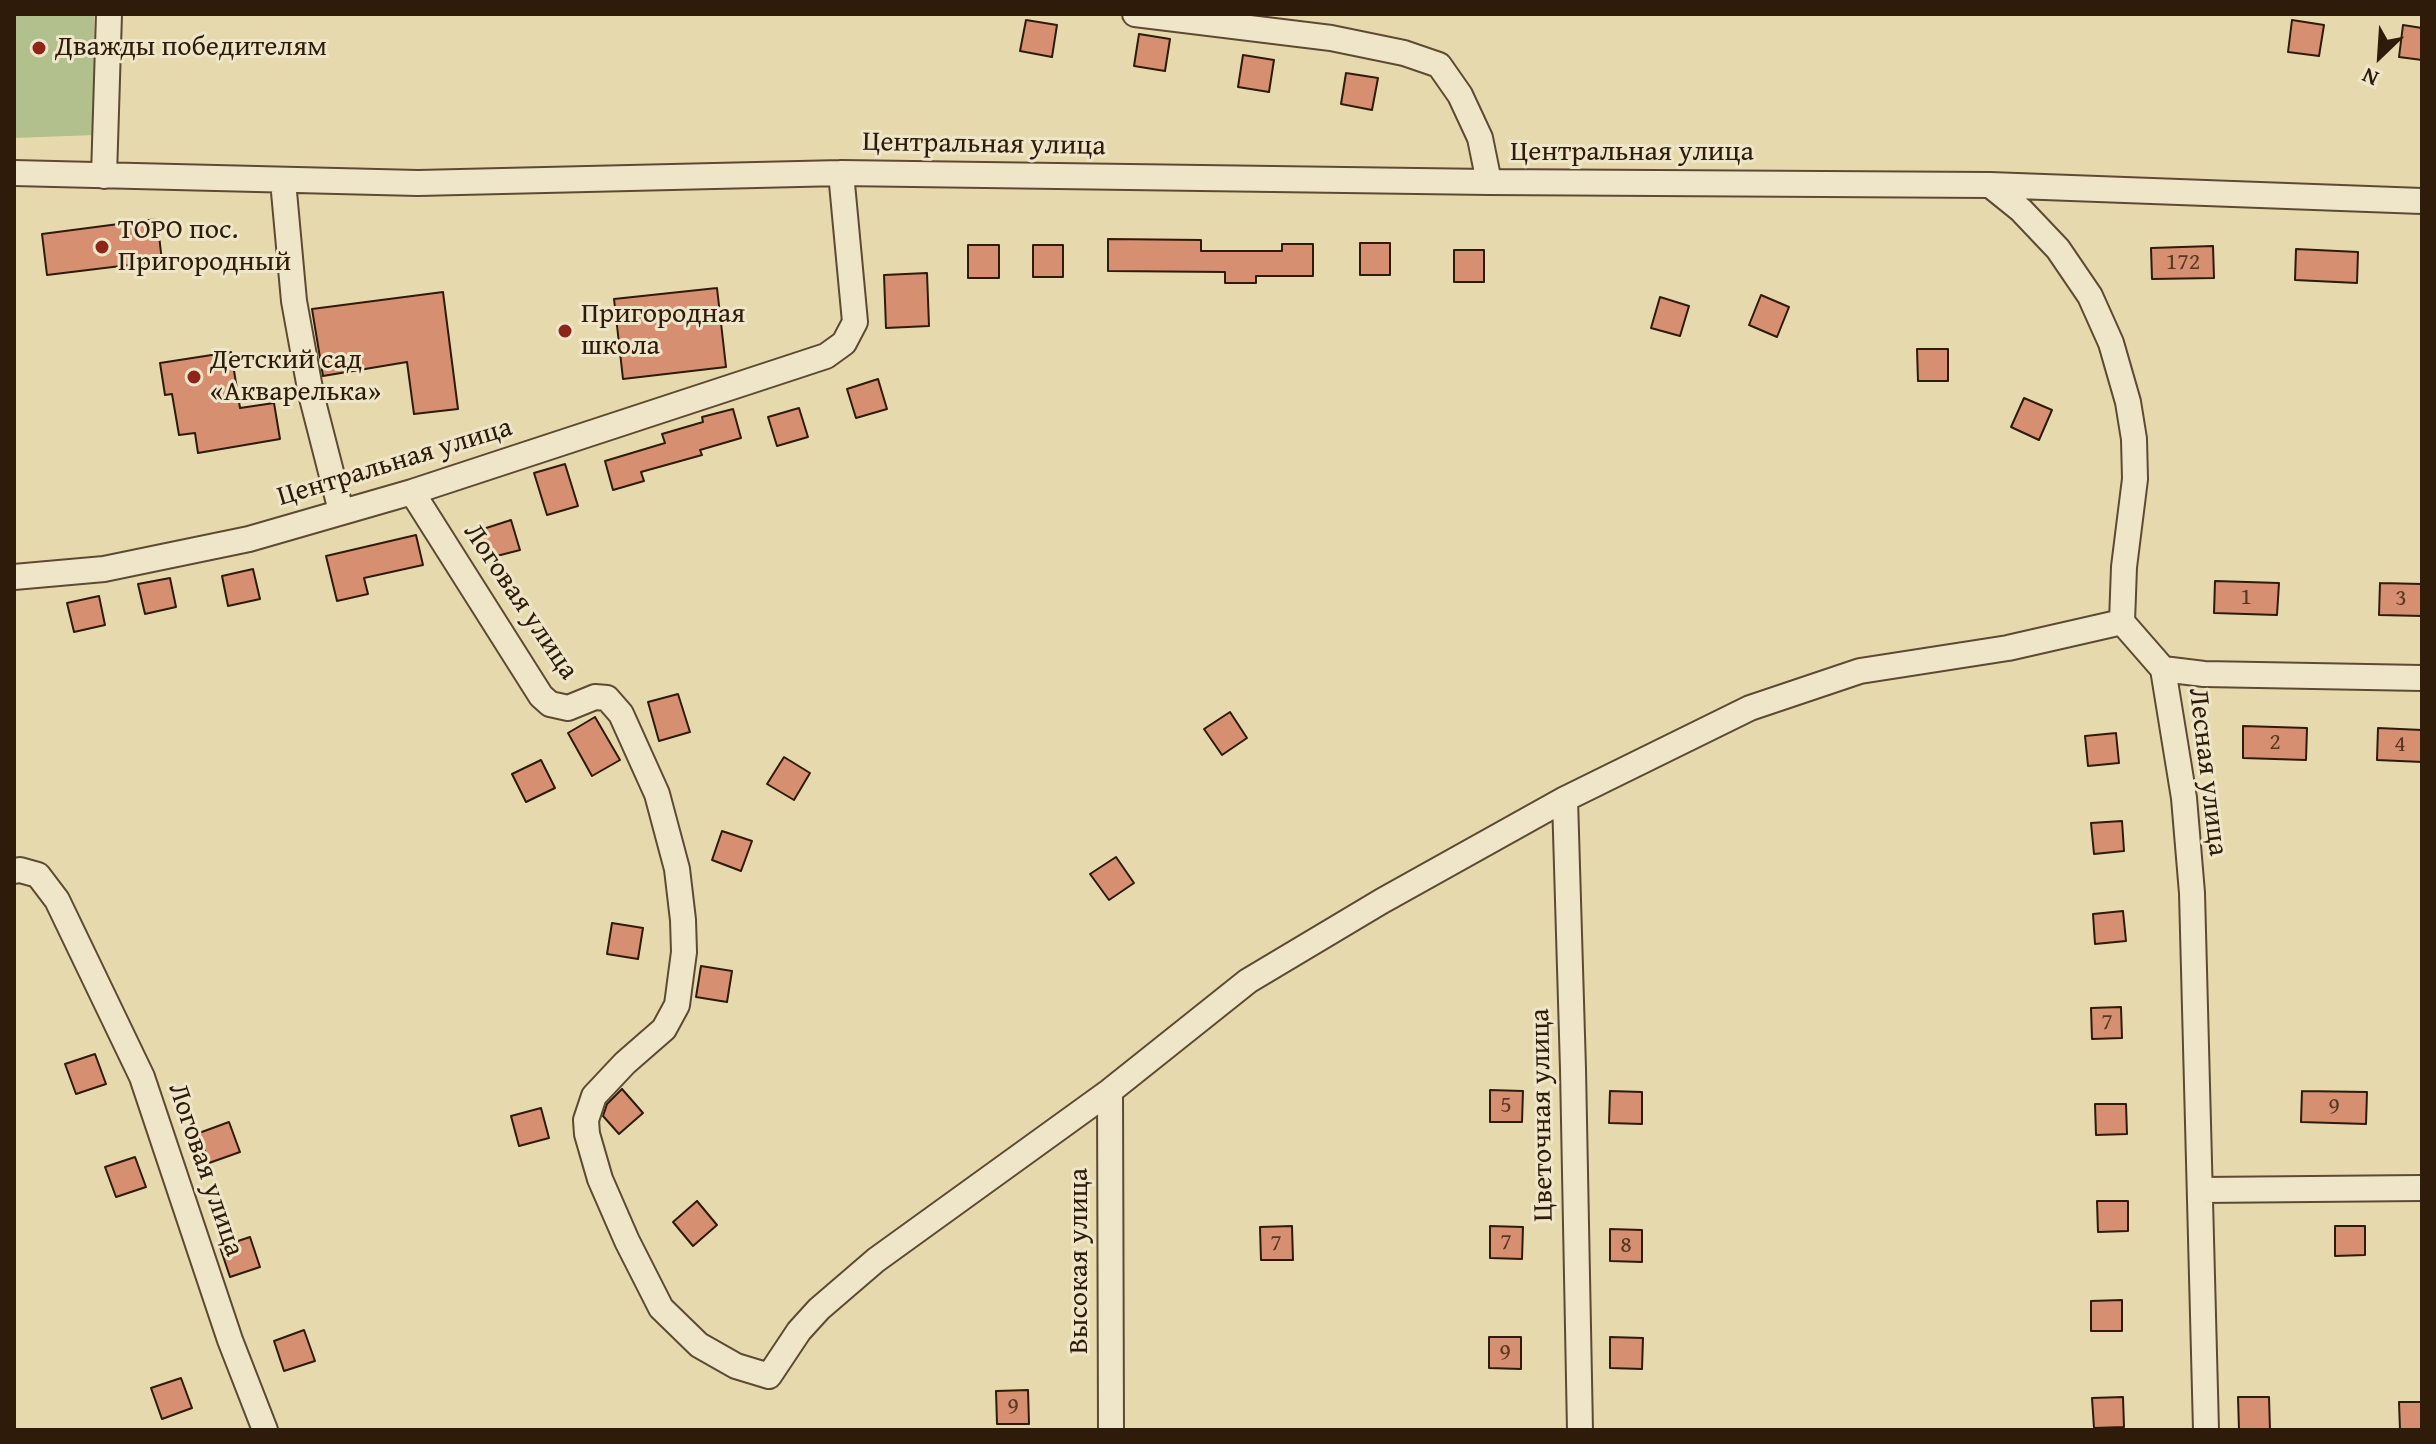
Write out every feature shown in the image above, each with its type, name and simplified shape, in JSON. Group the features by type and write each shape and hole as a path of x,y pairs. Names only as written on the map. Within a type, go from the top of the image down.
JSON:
{"street":[{"path":"104,176 109,14"},
{"path":"1135,14 1331,38 1404,53 1439,65 1460,95 1480,138 1489,182"},
{"name":"Центральная улица","path":"14,173 418,183 841,173 1990,185 2422,201"},
{"name":"Центральная улица","path":"14,577 104,569 249,539 412,492 812,361 844,343 855,322 841,173"},
{"path":"283,181 294,301 311,394 341,511"},
{"path":"1110,1091 1248,981 1382,901 1565,799 1750,708 1860,671 2008,648 2122,622 2124,567 2135,479 2134,439 2128,402 2111,343 2090,296 2058,249 2021,210 1990,185"},
{"name":"Логовая улица","path":"412,492 541,696 558,708 568,708 595,697 607,698 621,714 657,794 677,869 683,920 684,952 677,1005 664,1029 625,1063 594,1096 586,1120 587,1134 600,1179 661,1308 699,1345 736,1366 769,1376 799,1331 836,1292 1110,1091"},
{"name":"Лесная улица","path":"2122,622 2163,669 2184,798 2192,893 2206,1430"},
{"path":"2163,669 2204,674 2422,678"},
{"name":"Цветочная улица","path":"1565,799 1580,1430"},
{"name":"Логовая улица","path":"14,871 38,875 57,900 142,1077 230,1340 265,1430"},
{"name":"Высокая улица","path":"1110,1091 1111,1430"},
{"path":"2201,1190 2422,1188"}],"green space":[{"path":"14,14 94,14 95,135 14,138"}],"building":[{"path":"1026,20 1057,25 1052,57 1020,51"},
{"path":"2292,20 2324,25 2319,56 2288,52"},
{"path":"2403,25 2422,28 2422,60 2399,57"},
{"path":"1139,34 1170,39 1165,71 1134,66"},
{"path":"1243,55 1274,60 1269,92 1238,87"},
{"path":"1346,73 1378,78 1372,110 1341,104"},
{"name":"ТОРО пос. Пригородный","path":"157,219 162,261 47,275 42,234"},
{"path":"1108,239 1201,240 1201,251 1282,251 1282,244 1313,244 1313,276 1256,276 1256,283 1225,283 1225,272 1108,271"},
{"path":"1360,243 1390,243 1390,275 1360,275"},
{"path":"968,245 999,245 999,278 968,278"},
{"path":"1033,245 1063,245 1063,277 1033,277"},
{"path":"2213,246 2214,278 2152,279 2151,248"},
{"path":"2296,249 2358,252 2357,283 2295,280"},
{"path":"1454,250 1484,250 1484,282 1454,282"},
{"path":"927,273 929,326 886,328 884,275"},
{"path":"717,288 726,367 623,379 614,299"},
{"path":"443,292 458,409 414,414 407,362 323,376 312,309"},
{"path":"1761,295 1789,307 1777,337 1749,325"},
{"path":"1660,297 1689,306 1680,336 1651,328"},
{"path":"1917,349 1948,349 1948,381 1918,381"},
{"path":"231,352 240,408 274,403 280,439 198,453 195,433 179,435 172,394 165,395 160,363"},
{"path":"878,379 887,409 856,418 847,389"},
{"path":"2024,398 2052,410 2039,440 2011,427"},
{"path":"799,408 808,437 777,446 768,417"},
{"path":"733,409 741,438 700,450 702,455 641,472 644,481 613,490 605,461 665,443 662,434 703,422 702,417"},
{"path":"565,464 578,506 547,515 534,473"},
{"path":"511,520 520,550 489,558 480,530"},
{"path":"416,535 423,565 364,578 368,594 337,601 326,556"},
{"path":"253,569 260,599 228,606 222,576"},
{"path":"170,578 176,607 145,614 138,584"},
{"path":"2215,581 2279,583 2277,615 2214,613"},
{"path":"2380,583 2422,584 2422,616 2379,615"},
{"path":"99,596 105,625 74,632 67,603"},
{"path":"678,694 690,732 659,741 648,702"},
{"path":"1230,712 1247,738 1222,755 1204,729"},
{"path":"595,717 620,760 592,776 568,733"},
{"path":"2243,726 2307,728 2306,760 2243,758"},
{"path":"2378,728 2422,730 2422,762 2377,760"},
{"path":"2116,733 2119,763 2088,766 2085,736"},
{"path":"784,757 810,773 794,800 767,784"},
{"path":"541,760 555,788 526,802 512,774"},
{"path":"2122,821 2124,851 2094,854 2091,823"},
{"path":"722,831 752,841 741,871 712,860"},
{"path":"1116,857 1134,883 1109,900 1090,874"},
{"path":"2123,911 2126,941 2095,944 2093,914"},
{"path":"612,923 643,928 638,959 607,954"},
{"path":"701,966 732,971 727,1002 696,997"},
{"path":"2121,1007 2122,1038 2092,1039 2091,1008"},
{"path":"95,1054 106,1084 76,1094 65,1064"},
{"path":"622,1089 643,1113 619,1134 603,1116 607,1104"},
{"path":"1490,1090 1523,1091 1522,1122 1490,1122"},
{"path":"1610,1091 1642,1092 1642,1124 1609,1123"},
{"path":"2302,1091 2367,1092 2366,1124 2301,1122"},
{"path":"2095,1104 2126,1104 2127,1134 2096,1135"},
{"path":"541,1108 549,1138 519,1146 511,1116"},
{"path":"229,1122 240,1152 209,1163 199,1133"},
{"path":"135,1157 146,1187 116,1197 105,1167"},
{"path":"697,1201 717,1225 693,1246 673,1222"},
{"path":"2097,1201 2128,1201 2128,1231 2098,1232"},
{"path":"1292,1226 1293,1260 1261,1260 1260,1227"},
{"path":"1490,1226 1523,1227 1522,1259 1490,1258"},
{"path":"2335,1226 2365,1226 2365,1255 2335,1256"},
{"path":"1610,1229 1642,1230 1642,1262 1610,1261"},
{"path":"250,1237 260,1267 230,1277 220,1247"},
{"path":"2122,1300 2122,1331 2091,1331 2091,1301"},
{"path":"304,1330 315,1361 284,1371 274,1341"},
{"path":"1489,1337 1521,1337 1521,1369 1489,1368"},
{"path":"1610,1337 1643,1338 1642,1369 1610,1368"},
{"path":"181,1378 192,1408 162,1419 151,1388"},
{"path":"1028,1390 1029,1424 997,1424 996,1391"},
{"path":"2123,1397 2124,1427 2094,1428 2092,1398"},
{"path":"2238,1397 2269,1397 2270,1430 2239,1430"},
{"path":"2399,1402 2422,1402 2422,1430 2400,1430"}],"place":[{"name":"Дважды победителям","path":"39,48"},
{"name":"ТОРО пос. Пригородный","path":"102,247"},
{"name":"Пригородная школа","path":"565,331"},
{"name":"Детский сад «Акварелька»","path":"194,377"}]}
